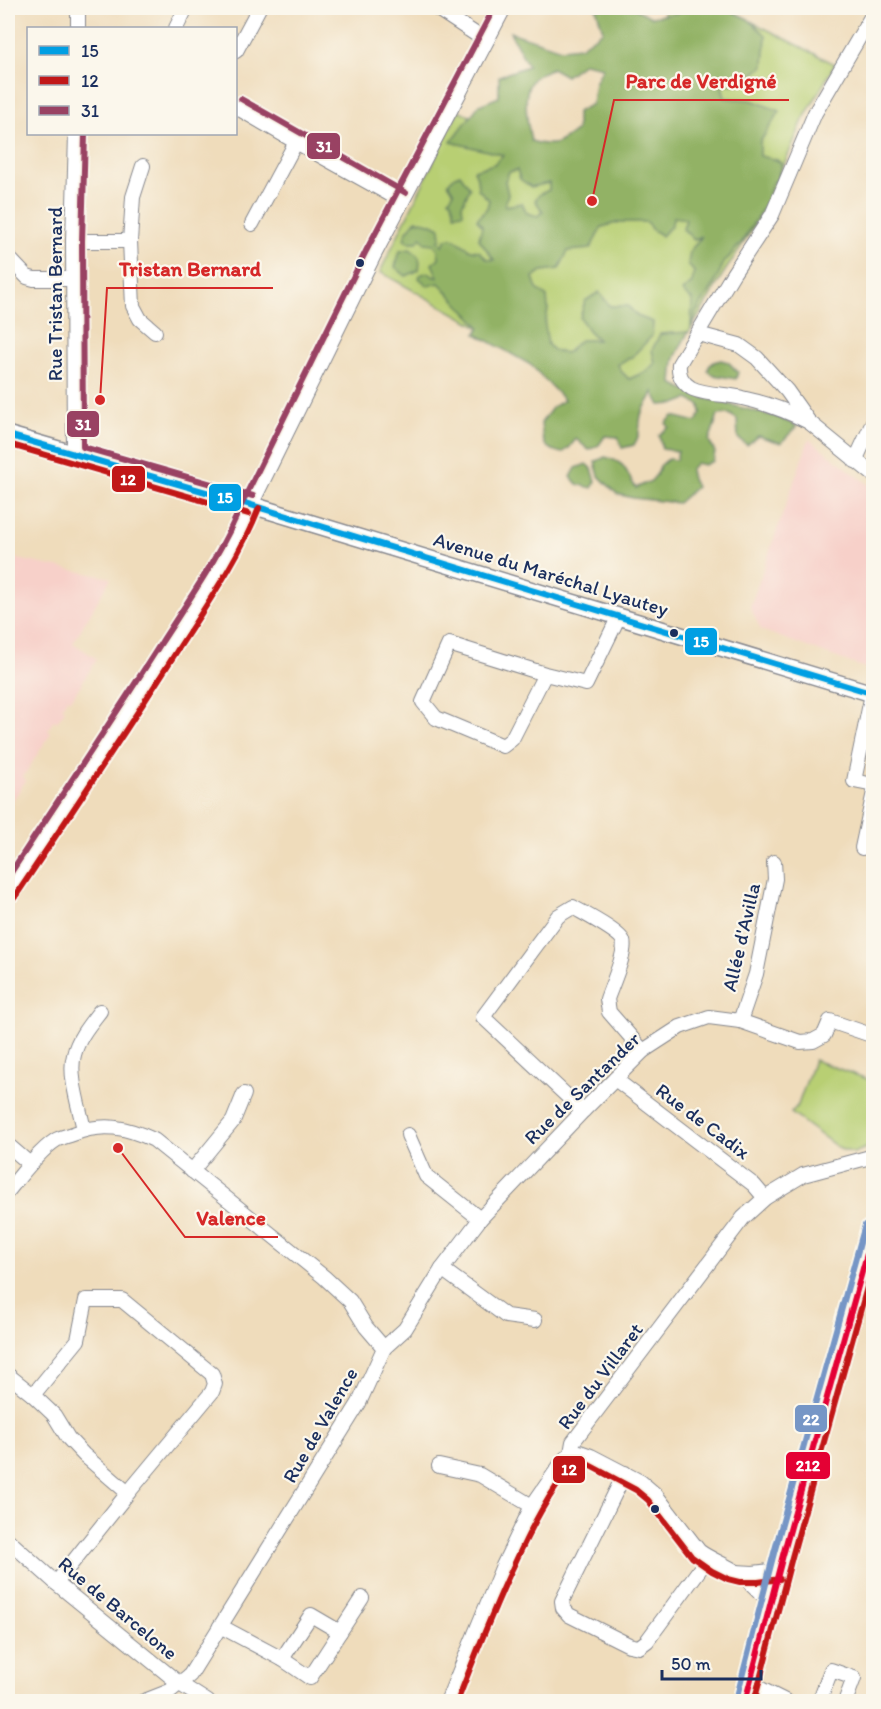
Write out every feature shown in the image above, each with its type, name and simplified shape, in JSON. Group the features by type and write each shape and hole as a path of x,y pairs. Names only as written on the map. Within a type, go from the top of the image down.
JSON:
{"main road":[{"path":"747,1692 873,1227"}],"street":[{"path":"78,8 78,27"},
{"path":"176,27 186,8"},
{"path":"237,49 256,8"},
{"path":"436,8 480,37 487,39"},
{"path":"8,892 107,744 242,528 251,505 402,201 504,8"},
{"path":"872,18 815,113 772,214 733,274 680,364 679,373 684,382 698,391 740,397 777,407 809,422 873,476"},
{"path":"237,108 402,201"},
{"name":"Rue Tristan Bernard","path":"74,454 73,241 76,135"},
{"path":"252,224 296,142"},
{"path":"143,166 133,196 130,241 133,306 140,319 155,332"},
{"path":"73,241 130,241"},
{"path":"8,257 27,277 74,279"},
{"path":"698,334 739,345 757,358 787,391 809,422"},
{"path":"855,460 873,420"},
{"name":"Avenue du Maréchal Lyautey","path":"8,435 251,505 873,694"},
{"path":"545,674 512,739 502,746 436,718 423,702 449,644 545,674 586,684 620,616"},
{"path":"873,694 854,781 873,785"},
{"path":"862,848 873,792"},
{"name":"Allée d'Avilla","path":"740,1021 756,974 775,879 774,862"},
{"path":"583,1111 483,1017 558,916 573,907 617,934 624,941 624,952 607,999 607,1006 609,1012 643,1051"},
{"path":"84,1130 73,1076 73,1056 84,1033 100,1011"},
{"name":"Rue de Santander","path":"384,1348 405,1329 442,1269 480,1219 643,1051 680,1027 709,1017 740,1021 800,1042 813,1041 824,1035 830,1021 873,1036"},
{"name":"Rue de Cadix","path":"615,1079 754,1185 765,1198"},
{"path":"192,1171 233,1120 244,1094"},
{"path":"8,1191 30,1164 55,1140 84,1130 106,1126 134,1131 154,1140 324,1277 350,1301 366,1327 384,1348"},
{"path":"408,1135 426,1176 480,1219"},
{"path":"8,1144 30,1164"},
{"name":"Rue du Villaret","path":"447,1701 502,1568 532,1506 571,1453 573,1442 743,1218 765,1198 803,1175 873,1156"},
{"path":"442,1269 506,1316 535,1320"},
{"path":"33,1395 78,1340 86,1300 122,1300 212,1374 215,1384 213,1392 56,1583"},
{"name":"Rue de Valence","path":"180,1684 190,1675 359,1403 384,1348"},
{"path":"8,1375 54,1415 68,1438 84,1455 128,1493"},
{"path":"571,1453 580,1452 591,1456 641,1482 655,1494 699,1551 736,1572 751,1583 770,1603"},
{"path":"439,1466 480,1475 532,1506"},
{"path":"625,1473 562,1601 563,1608 569,1615 629,1645 639,1647 647,1641 708,1558"},
{"name":"Rue de Barcelone","path":"8,1540 56,1583 180,1684 208,1701"},
{"path":"736,1572 779,1570"},
{"path":"220,1626 282,1659 310,1678 362,1598"},
{"path":"282,1659 311,1615 340,1632"},
{"path":"819,1701 831,1670 854,1678 845,1701"},
{"path":"142,1701 170,1691 180,1684"},
{"path":"747,1692 787,1701"}],"shaded area":[{"path":"809,439 873,488 873,671 761,630 750,607"},
{"path":"8,557 111,578 73,643 97,659 71,700 68,698 62,707 65,710 57,722 54,720 48,730 51,733 23,777 26,780 8,808"}],"green space":[{"path":"596,8 634,8 651,17 678,13 686,8 725,8 748,19 766,35 764,66 740,84 722,85 725,98 751,100 780,111 760,142 760,156 777,160 782,164 776,181 772,183 767,201 742,242 724,263 712,288 696,312 691,329 692,300 682,291 692,283 694,272 688,264 690,251 702,236 694,240 683,229 686,219 674,217 671,226 662,236 651,229 647,222 620,222 602,227 590,249 568,251 559,269 542,271 533,277 537,289 547,297 548,309 545,325 548,345 553,350 566,353 580,340 598,340 580,318 585,301 599,292 610,306 628,306 637,316 653,322 652,336 632,357 618,364 629,379 647,371 655,363 652,350 660,334 688,332 674,360 672,383 697,396 777,417 797,426 781,443 758,436 747,445 738,438 737,419 729,414 718,415 709,441 715,452 713,461 704,465 696,463 690,470 696,487 678,503 617,494 599,476 595,462 605,457 618,462 625,468 636,488 651,481 660,466 668,459 676,460 678,451 662,449 659,435 669,427 666,423 673,416 696,422 701,413 700,405 688,399 675,404 660,405 653,392 642,412 639,433 634,445 622,448 618,437 605,436 599,445 589,450 576,439 562,453 550,449 544,443 541,423 552,408 564,400 531,365 476,334 480,327 439,283 428,286 419,278 420,275 428,272 438,277 432,264 439,258 434,244 425,243 421,237 417,242 404,239 416,220 430,223 440,228 441,239 438,241 443,245 446,239 453,238 471,250 479,251 487,259 494,260 479,239 482,226 477,219 487,208 489,200 478,189 474,170 494,164 503,155 451,142 479,105 499,97 499,76 528,66 510,32 561,49 580,47 603,31","holes":["584,63 603,67 595,83 592,104 577,112 577,130 556,143 545,144 531,141 526,108 530,83 535,77 552,68 566,76","517,170 520,179 531,187 549,183 549,190 540,194 535,200 543,212 537,216 527,213 522,203 505,206 508,194 505,181 509,172"]},
{"path":"667,8 725,8 835,64 803,120 764,212 723,274 691,329 646,385 476,334 479,327 380,272 459,110 567,172"},
{"path":"460,174 470,188 462,205 463,213 455,214 449,199 454,192 448,183"},
{"path":"410,249 419,258 420,266 419,270 406,276 395,267 400,251"},
{"path":"721,360 728,362 738,372 736,379 713,375 708,371 712,363"},
{"path":"586,464 592,469 596,481 592,488 577,484 571,477 576,468"},
{"path":"814,1060 873,1081 873,1145 854,1153 840,1149 791,1113 798,1105"}],"transit line":[{"name":"31","path":"8,877 216,556 366,251 494,8"},
{"name":"31","path":"241,99 406,193"},
{"name":"31","path":"85,135 82,241 83,447 253,496"},
{"name":"15","path":"8,435 251,505 874,694"},
{"name":"12","path":"8,444 249,514"},
{"name":"12","path":"15,897 209,601 242,546 259,508"},
{"name":"22","path":"736,1700 774,1553 865,1225"},
{"name":"212","path":"745,1702 783,1555 874,1229"},
{"name":"12","path":"754,1702 874,1262"},
{"name":"12","path":"457,1702 491,1616 527,1538 549,1498 575,1462 587,1464 636,1490 648,1500 692,1557 712,1571 740,1582 780,1579"}],"place":[{"name":"Parc de Verdigné","path":"592,201"},
{"name":"Tristan Bernard","path":"100,400"},
{"name":"Valence","path":"118,1148"}]}
